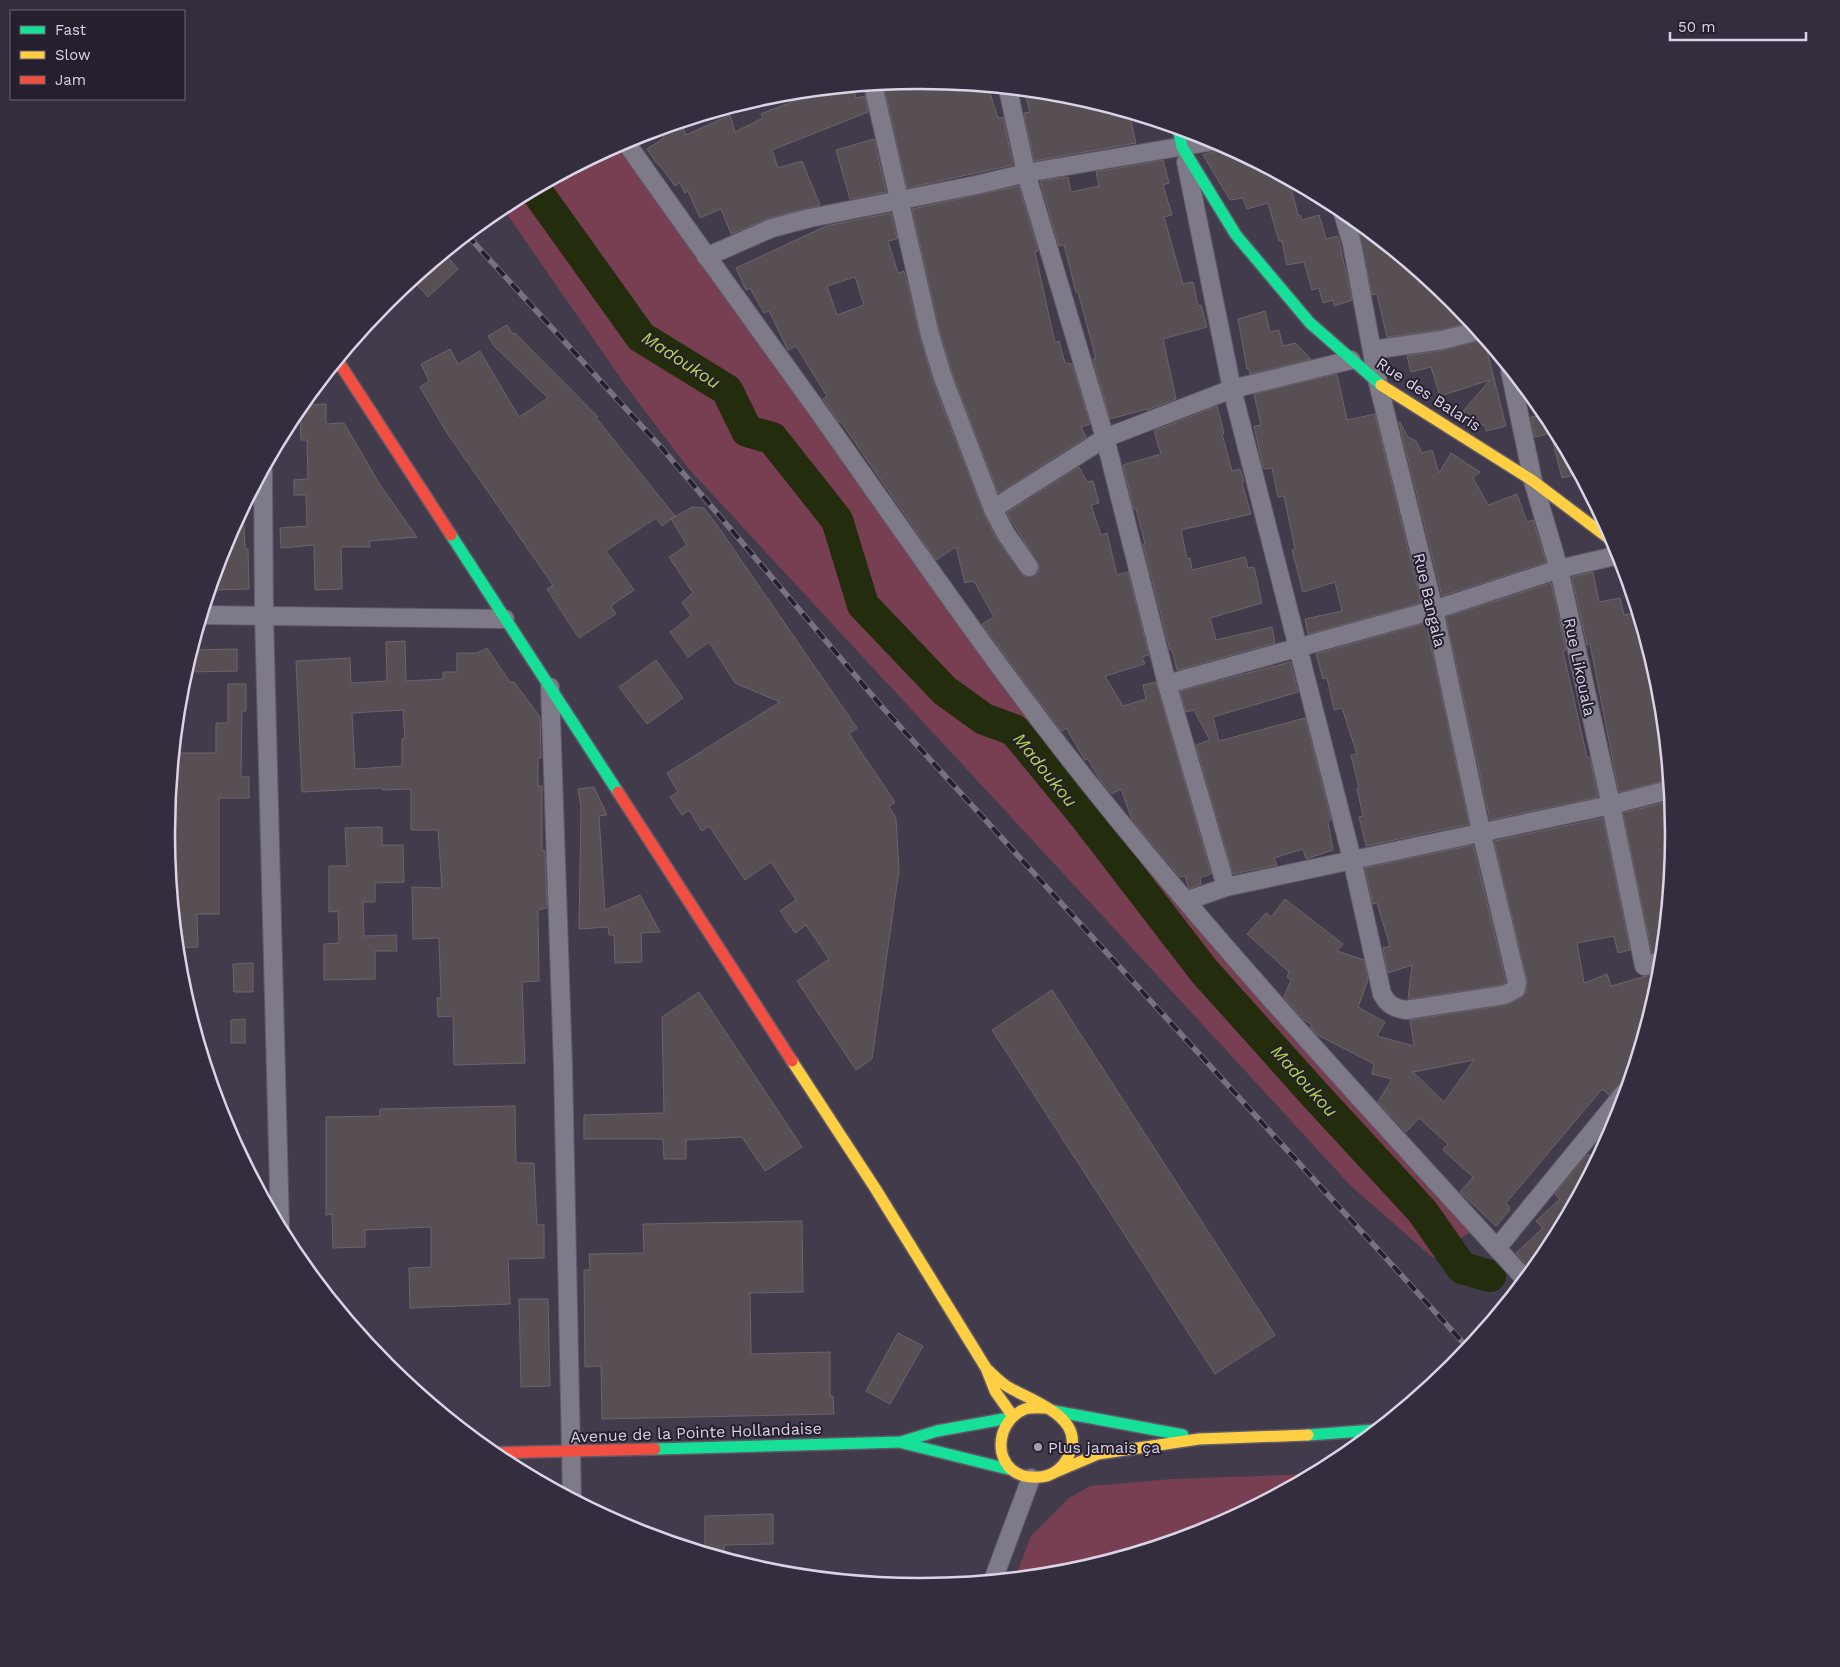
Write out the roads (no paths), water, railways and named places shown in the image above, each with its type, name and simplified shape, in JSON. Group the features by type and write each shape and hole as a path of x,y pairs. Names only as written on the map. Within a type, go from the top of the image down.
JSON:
{"main road":[{"name":"Rue des Balaris","path":"1180,136 1182,147 1236,235 1310,323 1378,383 1533,481 1601,532"},
{"path":"341,365 875,1188 986,1368 994,1391 1010,1417"},
{"path":"986,1368 1004,1385 1051,1409 1064,1418 1070,1428 1071,1452 1066,1463 1058,1471"},
{"path":"901,1442 938,1431 1010,1417 1023,1408 1035,1406 1199,1439"},
{"path":"1010,1417 1002,1430 1000,1445 1004,1458 1012,1470"},
{"path":"901,1442 1012,1470 1031,1478 1050,1476 1098,1454 1199,1439 1301,1436 1364,1431"},
{"name":"Avenue de la Pointe Hollandaise","path":"506,1453 901,1442"}],"street":[{"path":"874,90 898,200 942,378 993,509 1006,534 1029,567"},
{"path":"1009,94 1026,173 1105,438 1167,684 1226,887"},
{"path":"706,257 772,228 810,218 976,185 1026,173 1200,143"},
{"path":"1182,147 1232,389 1352,859"},
{"path":"630,148 882,502 1054,738 1150,859 1186,901 1520,1274"},
{"name":"Rue Bangala","path":"1346,223 1352,244 1378,383 1434,610 1482,831 1516,974 1516,990 1504,995 1406,1010 1388,1004 1382,994 1352,859"},
{"path":"1372,350 1442,340 1471,333"},
{"path":"993,509 1105,438 1232,389 1351,360"},
{"name":"Rue Likouala","path":"1512,382 1533,481 1559,569 1644,966 1653,963"},
{"path":"263,483 264,615 280,1213"},
{"path":"1167,684 1434,610 1559,569 1611,557"},
{"path":"209,615 505,619"},
{"path":"550,687 563,1056 572,1491"},
{"path":"1186,901 1226,887 1611,805 1663,791"},
{"path":"1497,1248 1612,1108"},
{"path":"995,1574 1031,1478"}],"waterway":[{"name":"Madoukou","path":"539,194 641,337 727,390 747,431 772,438 837,520 863,605 945,691 984,719 1014,730 1084,815 1204,971 1422,1211 1462,1268 1490,1276"}],"railway":[{"path":"471,240 660,446 883,708 1463,1343"}],"place":[{"name":"Plus jamais ça","path":"1038,1447"}]}
